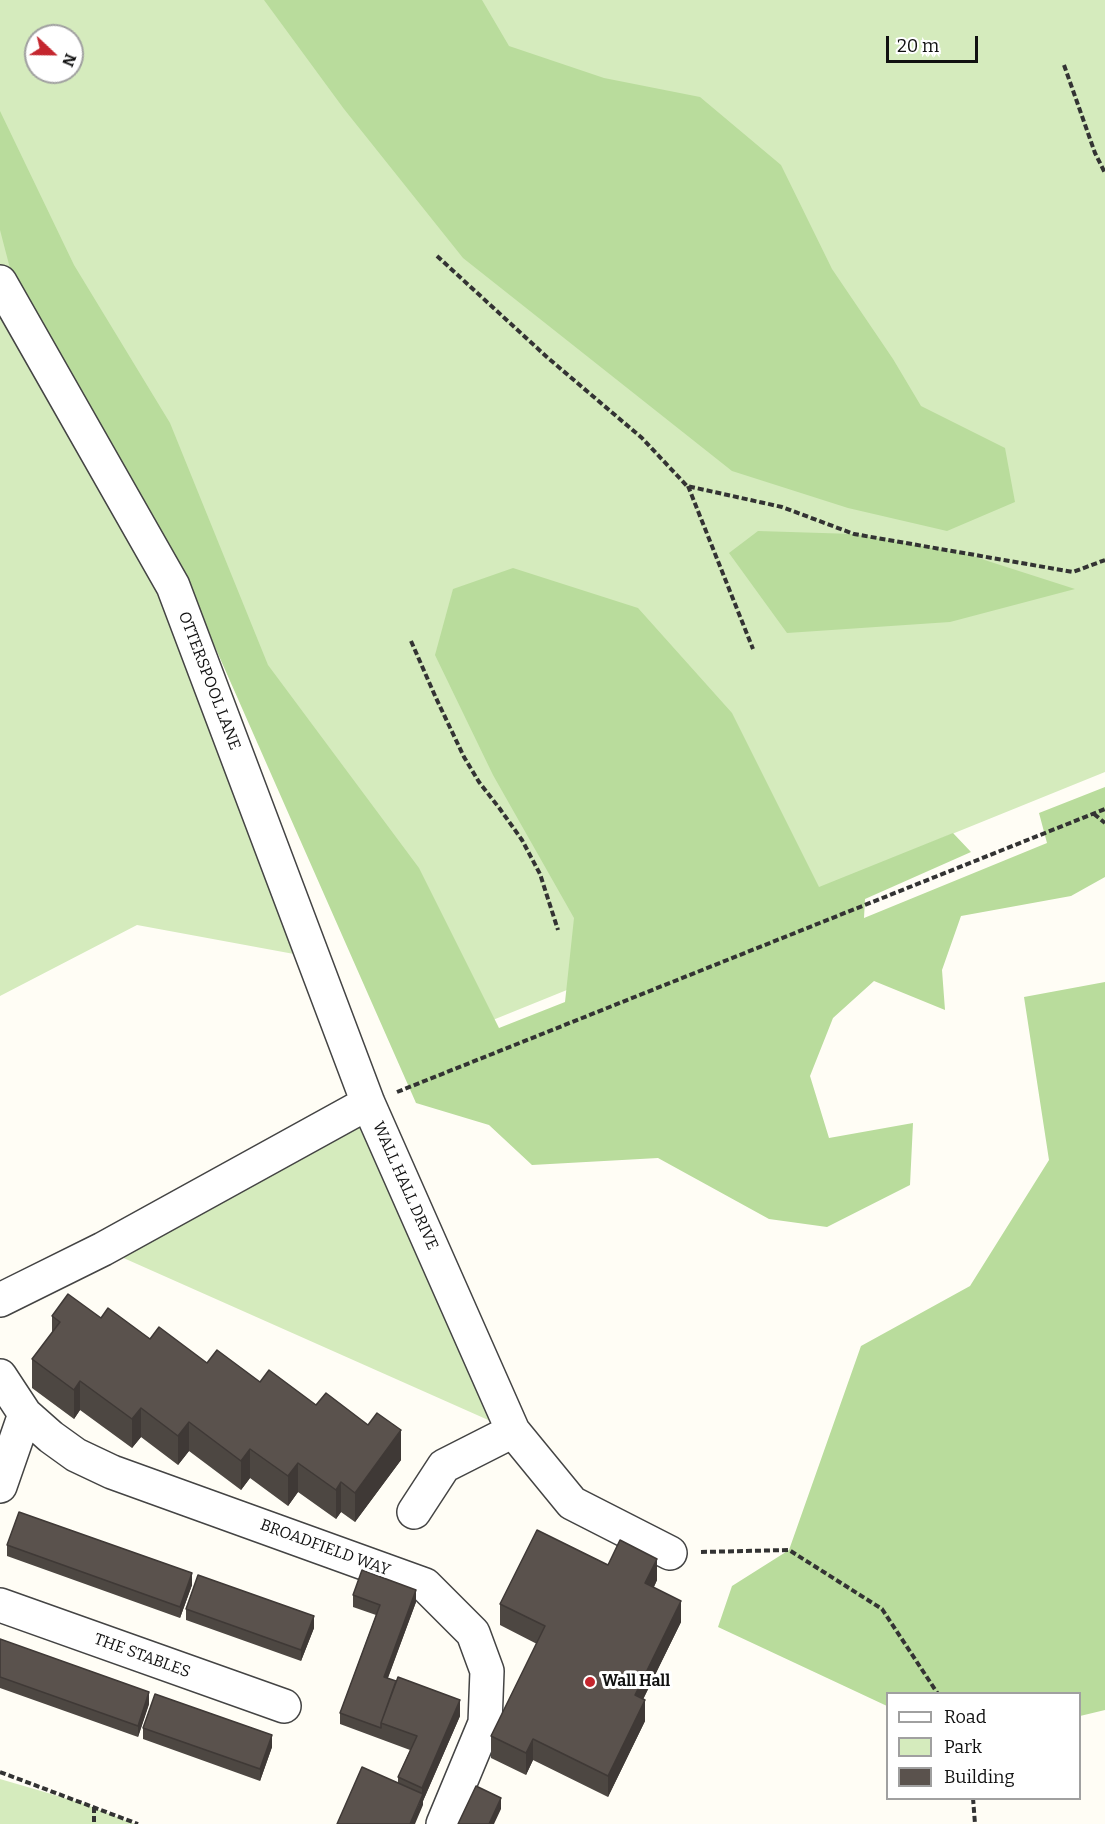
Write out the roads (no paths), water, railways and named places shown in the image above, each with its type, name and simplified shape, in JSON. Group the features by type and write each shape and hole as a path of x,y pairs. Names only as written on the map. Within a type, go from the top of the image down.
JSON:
{"street":[{"name":"OTTERSPOOL LANE","path":"0,282 174,585 368,1103"},
{"name":"WALL HALL DRIVE","path":"0,1300 103,1249 368,1103 513,1431 572,1503 670,1553"},
{"name":"BROADFIELD WAY","path":"0,1376 25,1414 76,1455 112,1472 425,1585 473,1633 487,1671 485,1723 443,1824"},
{"path":"0,1486 25,1414"},
{"path":"414,1512 444,1466 513,1431"},
{"name":"THE STABLES","path":"0,1605 284,1706"}],"place":[{"name":"Wall Hall","path":"590,1682"}]}
